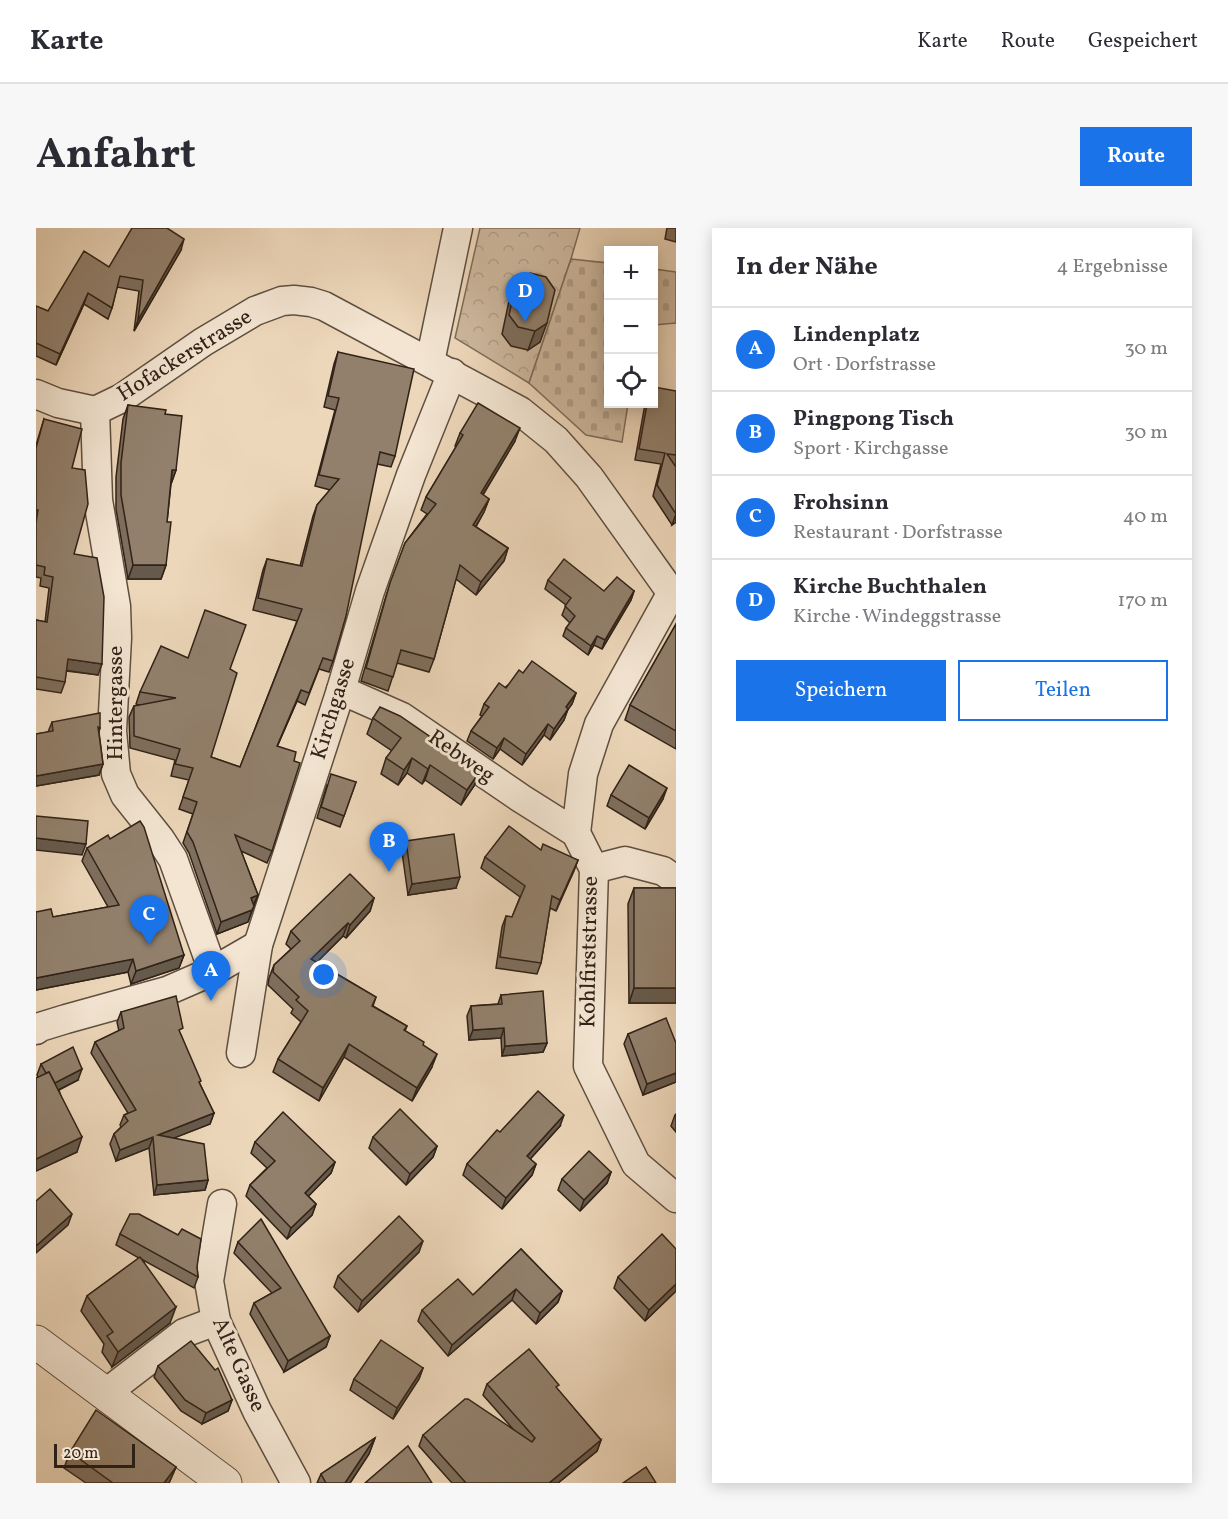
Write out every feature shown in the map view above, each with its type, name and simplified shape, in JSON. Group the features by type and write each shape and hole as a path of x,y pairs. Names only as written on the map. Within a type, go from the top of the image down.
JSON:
{"street":[{"name":"Kirchgasse","path":"241,1053 258,945 370,591 411,475 441,368 458,228"},
{"name":"Hofackerstrasse","path":"36,394 58,403 95,411 122,398 203,342 255,311 282,301 294,300 324,306 520,411 568,451 674,597"},
{"name":"Hintergasse","path":"95,411 98,500 116,606 117,638 112,730 116,774 123,792 160,838 173,859 213,971"},
{"path":"576,832 583,774 599,724 674,597"},
{"name":"Rebweg","path":"340,690 402,717 522,799 576,832"},
{"name":"Kohlfirststrasse","path":"576,832 594,869 588,1066 636,1164 676,1198"},
{"path":"594,869 625,861 663,871 676,880"},
{"path":"36,1030 66,1018 167,991 213,971 258,945"},
{"name":"Alte Gasse","path":"222,1204 209,1281 216,1321 257,1411 296,1483"},
{"path":"106,1393 184,1333 216,1321"},
{"path":"39,1350 106,1393 225,1483"}],"green space":[{"path":"480,228 580,228 529,383 455,338"},
{"path":"571,259 604,263 604,408 627,408 622,442 586,435 529,383"},
{"path":"658,270 676,272 676,323 658,325"}],"building":[{"path":"132,228 167,228 184,239 138,320 143,280 120,276 112,308 88,293 60,354 36,343 36,306 48,311 84,251 109,267"},
{"path":"530,273 546,277 555,290 547,323 535,331 518,327 509,315 516,282"},
{"path":"338,352 414,369 395,456 380,452 346,616 333,661 323,658 309,693 301,690 277,746 296,752 294,761 300,763 272,851 235,835 258,895 251,898 254,906 252,910 221,922 193,842 187,832 197,802 183,797 193,768 175,764 180,749 134,736 134,706 176,698 140,692 161,646 188,658 205,610 246,625 230,669 237,673 211,757 240,767 302,609 258,598 267,559 302,566 317,505 339,479 319,475 339,398 328,396"},
{"path":"658,388 676,391 676,455 667,454 676,467 676,514 657,485 665,453 639,449 646,408 658,408"},
{"path":"478,403 520,428 481,493 489,499 473,525 508,548 481,582 460,565 434,659 401,650 393,677 366,668 390,583 405,543 436,504 426,497 463,435 460,433"},
{"path":"128,405 166,410 165,414 182,416 176,470 172,470 167,522 171,522 166,565 133,565 121,495 121,463"},
{"path":"44,419 82,429 72,468 85,470 88,504 74,554 97,558 104,597 102,664 68,659 65,682 36,677 36,620 47,622 53,577 44,575 45,567 36,565 38,510 36,510 36,448"},
{"path":"564,559 604,591 617,577 634,591 605,640 597,636 591,646 566,628 575,616 565,606 571,598 548,580"},
{"path":"676,624 676,731 630,705"},
{"path":"532,661 576,693 554,729 548,724 526,754 504,738 497,748 471,731 489,707 484,704 499,683 506,688 519,670 523,673"},
{"path":"380,707 400,716 480,771 467,790 430,765 428,769 412,758 404,770 386,758 401,738 373,718"},
{"path":"100,713 100,728 98,727 103,764 36,776 36,734 53,731 52,722"},
{"path":"629,765 667,788 649,818 611,795"},
{"path":"331,774 356,782 344,816 321,807"},
{"path":"36,816 88,821 86,844 36,838"},
{"path":"140,821 144,827 184,955 136,971 133,959 36,978 36,912 51,909 53,917 119,905 87,848 108,835 110,839"},
{"path":"509,826 541,850 543,844 578,860 560,900 552,896 541,963 500,957 506,916 512,917 525,886 485,857"},
{"path":"454,834 460,877 412,884 406,841"},
{"path":"350,874 374,898 350,925 348,923 311,959 376,997 372,1006 407,1026 404,1030 424,1042 423,1045 437,1054 417,1088 349,1044 323,1088 278,1059 308,1011 296,1000 299,997 273,972 274,965 300,941 291,931"},
{"path":"634,888 676,888 676,988 634,988"},
{"path":"543,991 547,1043 505,1046 504,1028 473,1030 471,1006 502,1004 501,995"},
{"path":"176,996 183,1028 179,1030 214,1113 158,1135 204,1144 208,1180 157,1185 153,1137 120,1150 114,1134 128,1121 124,1115 136,1110 95,1042 124,1028 121,1012"},
{"path":"666,1018 676,1043 676,1073 647,1084 628,1034"},
{"path":"73,1047 82,1069 55,1083 41,1064"},
{"path":"49,1072 82,1137 36,1159 36,1078"},
{"path":"538,1091 564,1115 527,1156 536,1164 506,1198 467,1164 497,1130 500,1132"},
{"path":"400,1109 437,1146 410,1174 373,1137"},
{"path":"283,1112 335,1162 305,1193 316,1204 291,1228 250,1185 275,1161 255,1142"},
{"path":"589,1151 611,1172 584,1200 562,1179"},
{"path":"50,1189 72,1214 36,1246 36,1201"},
{"path":"130,1214 139,1214 178,1235 182,1229 201,1239 198,1277 120,1234"},
{"path":"399,1216 423,1241 362,1301 338,1276"},
{"path":"261,1219 330,1336 288,1361 254,1303 281,1288 238,1242"},
{"path":"662,1234 676,1249 676,1284 649,1310 618,1277"},
{"path":"521,1249 562,1291 540,1313 516,1289 452,1345 422,1310 458,1279 473,1295"},
{"path":"140,1257 176,1307 118,1352 107,1336 113,1332 87,1296"},
{"path":"381,1340 423,1368 397,1408 354,1379"},
{"path":"191,1341 215,1370 218,1368 232,1400 206,1413 185,1400 158,1366"},
{"path":"529,1349 559,1385 556,1387 601,1440 549,1483 466,1483 423,1435 465,1399 468,1399 532,1442 535,1438 487,1384"},
{"path":"96,1410 176,1467 164,1483 113,1483 70,1452"},
{"path":"375,1438 345,1483 326,1483 321,1474"},
{"path":"408,1446 432,1483 365,1483"},
{"path":"646,1467 656,1483 623,1483"}],"place":[{"name":"Kirche Buchthalen","path":"525,322"},
{"name":"Pingpong Tisch","path":"389,872"},
{"name":"Frohsinn","path":"149,945"},
{"name":"Lindenplatz","path":"211,1001"}]}
